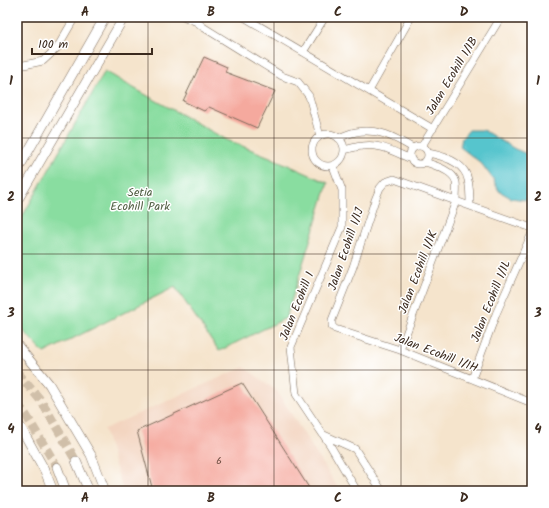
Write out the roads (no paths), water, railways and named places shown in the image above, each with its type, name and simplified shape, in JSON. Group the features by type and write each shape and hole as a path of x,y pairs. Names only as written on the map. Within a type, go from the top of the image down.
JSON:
{"street":[{"path":"17,64 24,65 42,61 57,48 75,17"},
{"path":"17,171 106,17"},
{"path":"17,201 124,17"},
{"path":"185,17 195,20 203,27 282,76 298,82 309,96 320,136"},
{"path":"244,17 433,129"},
{"path":"303,52 325,17"},
{"path":"369,90 411,17"},
{"name":"Jalan Ecohill 1/1B","path":"422,146 501,17"},
{"path":"338,138 356,132 376,131 387,134 413,148"},
{"path":"329,134 334,135 342,141 344,150 341,160 334,166 329,167 319,164 313,157 313,143 320,136 329,134"},
{"path":"344,150 373,145 390,150 419,164 425,162 428,157 427,150 418,145 413,148 410,153 411,159"},
{"path":"428,153 440,155 464,169 468,178 470,206"},
{"path":"425,162 450,173 454,177 456,181 456,201 532,228"},
{"name":"Jalan Ecohill 1","path":"334,166 342,190 342,227 291,347 296,394 357,491"},
{"name":"Jalan Ecohill 1/1J","path":"332,326 332,320 353,267 375,200 380,188 385,182 394,179 456,201"},
{"name":"Jalan Ecohill 1/1K","path":"400,350 456,201"},
{"name":"Jalan Ecohill 1/1L","path":"472,379 496,314 532,233"},
{"name":"Jalan Ecohill 1/1H","path":"332,326 336,329 400,350 532,403"},
{"path":"17,346 49,384 91,455 105,491"},
{"path":"17,423 45,471 53,491"},
{"path":"323,435 355,449 382,491"},
{"path":"76,461 89,491"},
{"path":"57,467 66,491"}],"water":[{"path":"469,130 483,130 515,149 532,156 532,201 511,198 499,191 493,179 481,163 460,147 462,138"}],"tunnel":[{"path":"17,372 42,402 76,461"},
{"path":"17,404 26,415 57,467"}],"park label":[{"name":"Setia Ecohill Park","path":"140,199"}]}
